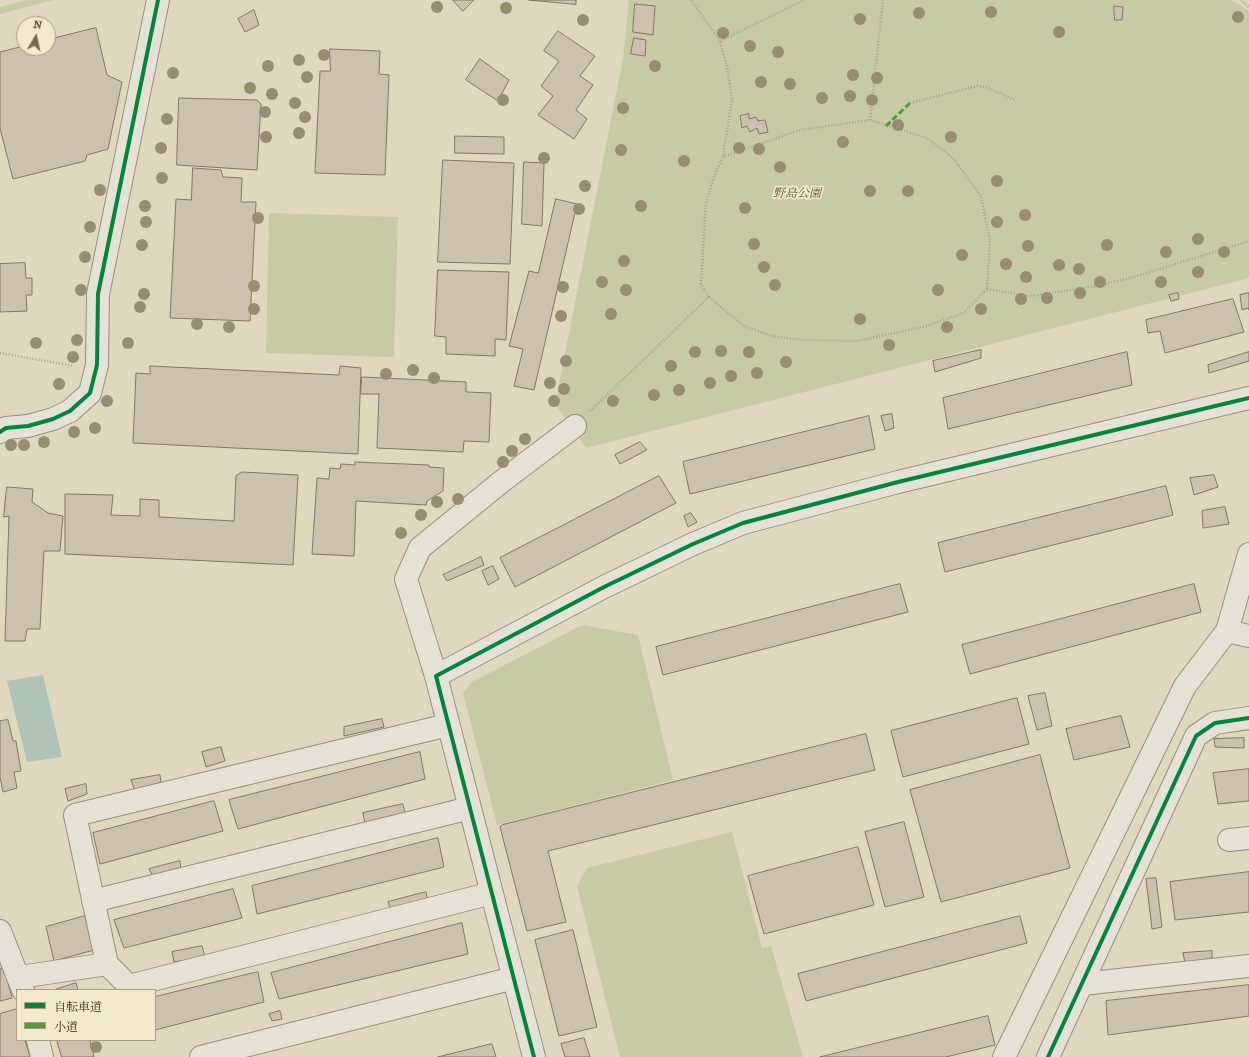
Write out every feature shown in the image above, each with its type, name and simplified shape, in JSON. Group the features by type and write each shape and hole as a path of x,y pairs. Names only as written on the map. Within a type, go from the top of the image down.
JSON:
{"street":[{"path":"0,432 6,428 28,426 53,419 70,411 90,393 97,365 98,294 158,0"},
{"path":"436,676 604,586 743,522 898,482 1249,398"},
{"path":"534,1057 436,676 406,579 420,548 501,482 575,426"},
{"path":"1004,1057 1185,686 1227,631 1249,554"},
{"path":"1227,631 1249,636"},
{"path":"1048,1057 1196,736 1215,723 1249,718"},
{"path":"448,725 75,815 107,964 129,986 492,893"},
{"path":"93,901 470,808"},
{"path":"0,931 21,984 107,964"},
{"path":"1082,984 1249,966"},
{"path":"201,1057 514,978"},
{"path":"38,1041 42,1057"}],"path":[{"path":"691,0 720,41 727,67 732,99 723,157 715,174 706,204 702,284 709,297 744,326 772,336 803,340 857,342 926,326 963,312 987,289 990,241 981,196 953,158 927,138 870,120 800,130 723,157"},
{"path":"720,41 804,0"},
{"path":"870,120 883,0"},
{"path":"1241,0 1249,7"},
{"path":"910,103 977,86 986,86 1015,100"},
{"path":"987,289 1030,296 1097,286 1134,277 1249,241"},
{"path":"575,426 709,297"},
{"path":"0,353 82,367"}],"green space":[{"path":"27,0 53,0 0,14 0,7"},
{"name":"野島公園","path":"629,0 1231,0 1249,11 1249,278 586,448 555,404 623,59"},
{"path":"269,213 398,217 394,357 266,353"},
{"path":"582,625 638,635 673,780 497,825 463,693 472,682"},
{"path":"732,832 762,948 771,946 803,1057 620,1057 577,886 587,868"}],"shaded area":[{"path":"43,675 62,757 27,762 7,681"}],"building":[{"path":"453,0 474,0 463,11"},
{"path":"529,0 576,0 576,4"},
{"path":"635,4 655,6 653,35 633,32"},
{"path":"1114,6 1123,7 1122,20 1115,20"},
{"path":"254,10 259,25 245,32 238,19"},
{"path":"96,28 107,75 122,82 108,149 87,155 85,161 13,179 0,128 0,52 16,48 16,56 56,56 56,38"},
{"path":"558,31 595,56 580,76 593,85 576,110 587,119 574,139 538,115 553,96 541,86 559,61 544,51"},
{"path":"634,38 646,40 645,56 631,54"},
{"path":"330,49 380,51 379,74 389,75 385,175 315,173 320,71 330,71"},
{"path":"480,59 509,80 498,101 466,80"},
{"path":"179,98 257,100 261,104 257,170 177,165"},
{"path":"749,114 749,119 756,117 758,121 765,120 768,132 759,134 757,128 750,132 747,126 742,128 740,116"},
{"path":"455,136 504,137 504,154 455,153"},
{"path":"443,160 514,163 510,264 438,262"},
{"path":"524,162 544,163 542,226 522,224"},
{"path":"193,168 221,170 223,177 242,178 241,202 256,202 250,321 170,318 176,199 191,200"},
{"path":"556,199 577,204 534,390 514,386 523,349 509,346 529,271 538,273"},
{"path":"25,263 26,278 32,278 32,295 26,295 27,311 0,312 0,264"},
{"path":"438,270 509,272 506,340 495,339 495,356 446,354 446,337 435,336"},
{"path":"1178,293 1179,299 1171,301 1169,295"},
{"path":"1249,293 1249,310 1248,308 1242,310 1240,295"},
{"path":"1233,299 1244,332 1165,353 1160,331 1148,333 1146,320"},
{"path":"981,350 981,358 935,372 933,361"},
{"path":"1127,352 1132,385 948,429 943,398"},
{"path":"1249,352 1249,361 1209,373 1208,365"},
{"path":"150,366 339,375 340,366 361,368 358,454 133,443 136,373 150,374"},
{"path":"362,377 466,382 466,392 491,393 489,442 464,441 463,452 377,448 379,394 361,394"},
{"path":"892,414 894,428 885,431 881,416"},
{"path":"869,416 875,449 690,494 683,462"},
{"path":"640,442 647,450 620,464 615,455"},
{"path":"355,462 429,465 429,467 444,468 443,491 427,501 426,505 356,501 354,556 312,554 317,478 329,479 330,468 340,469 341,464 355,465"},
{"path":"242,472 298,475 293,565 65,554 65,494 113,495 111,515 140,516 140,499 159,500 159,517 234,521 236,476"},
{"path":"1214,475 1218,487 1194,495 1190,478"},
{"path":"659,476 676,503 515,587 500,558"},
{"path":"1166,486 1173,515 945,572 938,543"},
{"path":"7,487 33,489 32,502 48,513 63,516 60,551 44,551 40,629 27,629 25,641 5,641 9,516 4,517"},
{"path":"1225,507 1229,524 1203,528 1202,511"},
{"path":"691,513 697,522 688,527 684,516"},
{"path":"481,557 484,565 447,581 443,575"},
{"path":"493,566 499,579 488,585 482,571"},
{"path":"900,584 908,612 663,675 656,647"},
{"path":"1194,584 1201,612 970,674 962,645"},
{"path":"1045,693 1052,726 1037,730 1028,696"},
{"path":"1017,698 1029,744 903,777 891,731"},
{"path":"1121,716 1130,747 1074,760 1066,729"},
{"path":"382,719 384,727 344,736 344,727"},
{"path":"8,720 13,741 16,741 21,771 14,772 17,788 3,792 0,777 0,721"},
{"path":"866,734 875,770 548,851 566,922 527,931 500,827 502,825"},
{"path":"1244,738 1244,748 1215,747 1214,739"},
{"path":"221,747 225,761 206,767 202,752"},
{"path":"420,752 425,779 238,829 229,800"},
{"path":"1040,755 1070,868 941,902 910,790"},
{"path":"1249,769 1249,801 1218,804 1213,773"},
{"path":"160,775 161,782 135,791 131,780"},
{"path":"86,784 87,794 68,801 65,789"},
{"path":"214,801 223,831 100,864 93,833"},
{"path":"403,804 406,817 365,824 363,813"},
{"path":"904,822 924,897 885,907 865,832"},
{"path":"438,838 444,867 257,914 252,886"},
{"path":"858,847 874,905 764,934 748,876"},
{"path":"180,861 181,869 153,876 149,869"},
{"path":"1249,872 1249,912 1175,920 1170,882"},
{"path":"1156,878 1162,927 1152,929 1146,879"},
{"path":"233,889 242,918 124,948 114,920"},
{"path":"426,892 428,903 391,911 388,902"},
{"path":"85,916 94,950 54,961 46,927"},
{"path":"1020,916 1027,943 806,1001 798,974"},
{"path":"462,923 468,954 279,999 271,973"},
{"path":"573,930 597,1027 559,1036 535,940"},
{"path":"202,946 205,957 174,962 172,952"},
{"path":"1212,951 1212,958 1185,963 1183,953"},
{"path":"4,967 12,998 0,1001 0,969"},
{"path":"258,972 264,1002 156,1030 156,997"},
{"path":"76,983 78,989 57,989"},
{"path":"1249,985 1249,1016 1108,1035 1106,1001"},
{"path":"16,1009 16,1041 25,1041 30,1057 0,1057 0,1014"},
{"path":"280,1011 282,1019 272,1021 269,1014"},
{"path":"988,1016 995,1045 946,1057 820,1057"},
{"path":"584,1038 590,1057 565,1057 561,1044"},
{"path":"57,1041 90,1041 94,1057 62,1057"},
{"path":"492,1044 496,1057 438,1057"}],"marked path":[{"path":"886,126 910,103"}],"cycle path":[{"path":"0,432 6,428 28,426 53,419 70,411 90,393 97,365 98,294 158,0"},
{"path":"534,1057 436,676 604,587 693,544 743,523 898,482 1249,398"},
{"path":"1048,1057 1196,736 1215,723 1249,718"}]}
